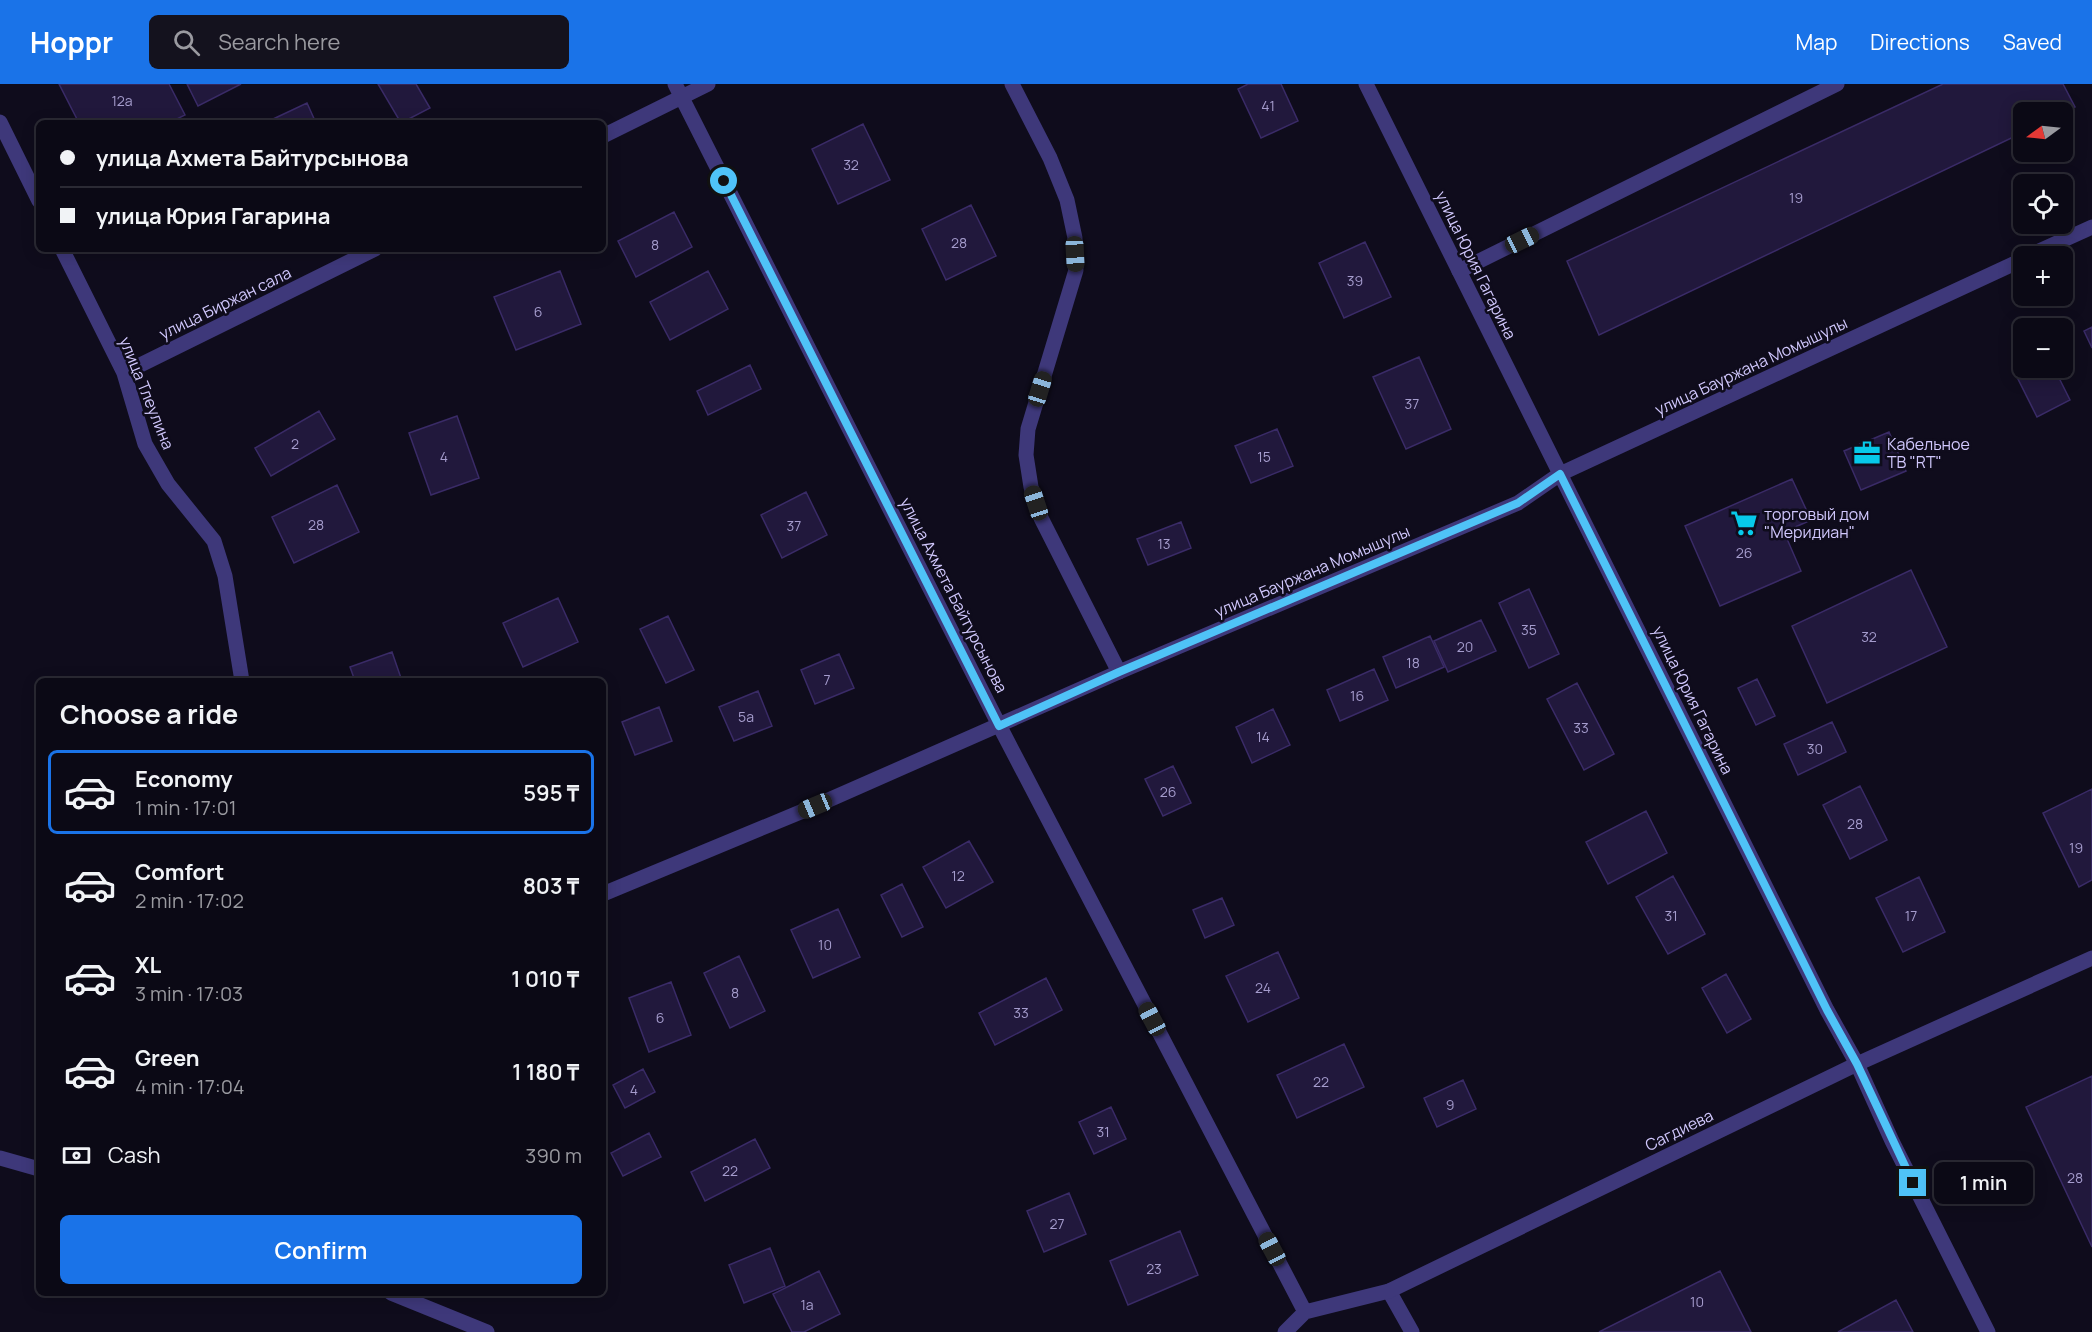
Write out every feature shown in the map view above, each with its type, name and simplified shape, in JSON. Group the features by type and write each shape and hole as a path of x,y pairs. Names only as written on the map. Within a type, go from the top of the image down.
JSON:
{"street":[{"path":"606,134 679,91 708,84"},
{"path":"1012,84 1050,158 1067,200 1076,270 1028,429 1026,455 1031,487 1041,518 1119,672"},
{"name":"улица Юрия Гагарина","path":"1366,84 1827,1010 1857,1064 1892,1141 1988,1332"},
{"path":"1459,271 1837,84"},
{"name":"улица Ахмета Байтурсынова","path":"679,91 999,726 1305,1312"},
{"path":"0,122 36,195"},
{"path":"2050,246 2092,227"},
{"name":"улица Тлеулина","path":"63,252 124,374 145,444 168,484 214,541 225,576 242,678"},
{"name":"улица Биржан сала","path":"124,374 369,252"},
{"name":"улица Бауржана Момышулы","path":"606,893 815,806 1119,672 1518,503 1560,474 2013,264"},
{"name":"Сагдиева","path":"1305,1312 1389,1291 1857,1064 2092,958"},
{"path":"0,1158 36,1168"},
{"path":"1389,1291 1412,1332"},
{"path":"398,1296 487,1332"},
{"path":"1285,1332 1305,1312"}],"building":[{"path":"59,84 169,84 185,115 175,120 77,120"},
{"path":"187,84 241,84 198,106"},
{"path":"378,84 416,84 430,108 407,120 399,120"},
{"path":"1248,84 1281,84 1298,121 1261,138 1238,89"},
{"path":"1943,84 2063,84 2072,102 2013,102 2013,137 1599,335 1567,261"},
{"path":"307,103 315,120 271,120"},
{"path":"863,124 890,180 838,204 812,149"},
{"path":"971,205 996,256 946,280 922,229"},
{"path":"674,212 692,247 636,277 618,241"},
{"path":"1365,242 1391,297 1344,318 1319,263"},
{"path":"560,271 581,324 516,350 494,297"},
{"path":"708,271 728,309 670,340 650,302"},
{"path":"2092,327 2092,348 2084,331"},
{"path":"1419,357 1451,429 1406,449 1373,377"},
{"path":"750,365 761,389 708,415 697,391"},
{"path":"2018,378 2059,378 2070,400 2037,417"},
{"path":"319,411 335,439 271,476 255,448"},
{"path":"457,416 479,478 431,495 409,433"},
{"path":"1277,429 1293,466 1251,483 1235,446"},
{"path":"1889,432 1906,471 1861,490 1844,451"},
{"path":"1792,479 1811,520 1784,532 1801,571 1720,606 1685,526"},
{"path":"337,485 359,532 294,563 272,517"},
{"path":"806,492 827,535 782,558 761,515"},
{"path":"1181,522 1191,548 1148,565 1137,539"},
{"path":"1911,570 1947,647 1827,703 1792,626"},
{"path":"1529,589 1559,654 1529,668 1499,603"},
{"path":"558,598 578,642 523,667 503,623"},
{"path":"668,616 694,670 666,683 640,629"},
{"path":"1481,620 1496,651 1448,672 1434,641"},
{"path":"1430,636 1444,667 1396,688 1383,657"},
{"path":"392,652 401,678 354,678 350,667"},
{"path":"839,654 854,688 815,704 801,670"},
{"path":"1374,669 1388,700 1340,721 1327,690"},
{"path":"1757,679 1775,716 1756,725 1738,688"},
{"path":"1577,683 1614,754 1584,770 1547,699"},
{"path":"758,691 772,726 734,741 719,707"},
{"path":"659,707 672,741 635,755 622,722"},
{"path":"1273,709 1290,745 1252,763 1236,727"},
{"path":"1832,722 1846,752 1798,775 1784,744"},
{"path":"1173,766 1191,803 1163,816 1145,779"},
{"path":"1860,786 1887,840 1850,859 1823,805"},
{"path":"2092,789 2092,880 2079,887 2043,813"},
{"path":"1646,811 1667,853 1608,884 1586,842"},
{"path":"969,841 993,882 946,908 923,867"},
{"path":"1673,876 1705,934 1668,954 1636,897"},
{"path":"1919,877 1945,932 1903,952 1876,898"},
{"path":"902,884 923,927 902,937 881,895"},
{"path":"1222,898 1234,925 1205,938 1193,910"},
{"path":"838,909 860,957 813,978 791,930"},
{"path":"1278,952 1299,998 1248,1022 1226,976"},
{"path":"739,956 765,1011 730,1028 704,973"},
{"path":"1726,974 1751,1019 1727,1033 1702,988"},
{"path":"1046,978 1062,1010 995,1045 979,1013"},
{"path":"671,982 691,1035 649,1052 629,998"},
{"path":"1344,1044 1364,1087 1297,1118 1277,1075"},
{"path":"643,1069 655,1092 625,1108 613,1085"},
{"path":"2092,1076 2092,1247 2026,1107"},
{"path":"1463,1080 1476,1109 1437,1127 1424,1098"},
{"path":"1111,1107 1126,1139 1094,1154 1079,1122"},
{"path":"649,1133 661,1157 623,1176 611,1153"},
{"path":"755,1139 770,1168 705,1201 691,1172"},
{"path":"1069,1193 1086,1234 1044,1252 1027,1211"},
{"path":"1180,1231 1198,1275 1128,1305 1110,1261"},
{"path":"770,1248 785,1286 744,1303 729,1265"},
{"path":"819,1271 840,1314 804,1332 792,1332 773,1294"},
{"path":"1720,1271 1751,1332 1599,1332"},
{"path":"1896,1300 1913,1332 1838,1332"}],"place":[{"name":"Кабельное ТВ \"RT\"","path":"1867,453"},
{"name":"торговый дом \"Меридиан\"","path":"1744,523"}],"route":[{"path":"724,181 999,726 1119,672 1518,503 1560,474 1827,1010 1857,1064 1913,1183"}]}
